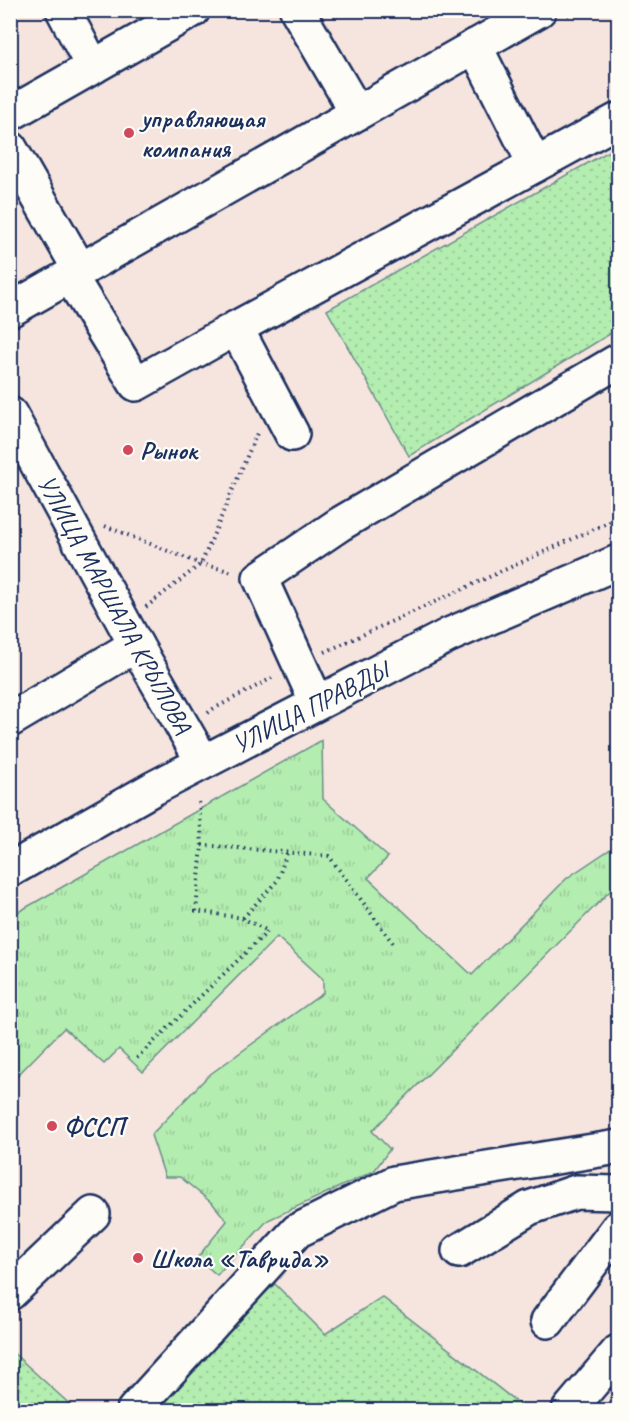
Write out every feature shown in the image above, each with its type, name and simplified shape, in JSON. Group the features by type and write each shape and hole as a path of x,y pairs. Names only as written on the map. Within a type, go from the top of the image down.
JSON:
{"street":[{"path":"63,10 93,67"},
{"path":"10,114 194,10"},
{"path":"297,10 357,113"},
{"path":"10,310 539,10"},
{"path":"475,46 535,165"},
{"path":"10,148 136,384 618,120"},
{"path":"236,328 292,434"},
{"path":"317,703 260,578 340,524 618,361"},
{"name":"УЛИЦА МАРШАЛА КРЫЛОВА","path":"10,414 202,762"},
{"name":"УЛИЦА ПРАВДЫ","path":"10,870 202,762 449,635 618,562"},
{"path":"10,720 131,635"},
{"path":"134,1410 297,1232 394,1183 618,1147"},
{"path":"459,1251 528,1208 576,1192 618,1193"},
{"path":"10,1293 93,1214"},
{"path":"548,1321 618,1228"},
{"path":"569,1410 618,1352"}],"path":[{"path":"131,635 201,564 273,397"},
{"path":"105,526 201,564"},
{"path":"137,1058 268,931 242,918 196,911 202,845 199,799"},
{"path":"202,845 329,856 395,946"},
{"path":"242,918 277,881 287,853"}],"green space":[{"path":"618,146 618,329 409,456 327,310"},
{"path":"322,740 323,799 388,857 368,878 472,975 567,878 618,844 618,883 372,1131 390,1149 374,1171 268,1220 217,1275 197,1258 227,1221 213,1204 180,1177 165,1177 151,1135 209,1075 323,993 323,979 277,937 143,1072 119,1049 104,1064 64,1028 11,1082 11,916"},
{"path":"275,1284 325,1334 382,1297 527,1410 139,1410"},
{"path":"10,1350 75,1409 11,1410"}],"place":[{"name":"управляющая компания","path":"129,133"},
{"name":"Рынок","path":"128,450"},
{"name":"ФССП","path":"52,1126"},
{"name":"Школа «Таврида»","path":"138,1258"}]}
